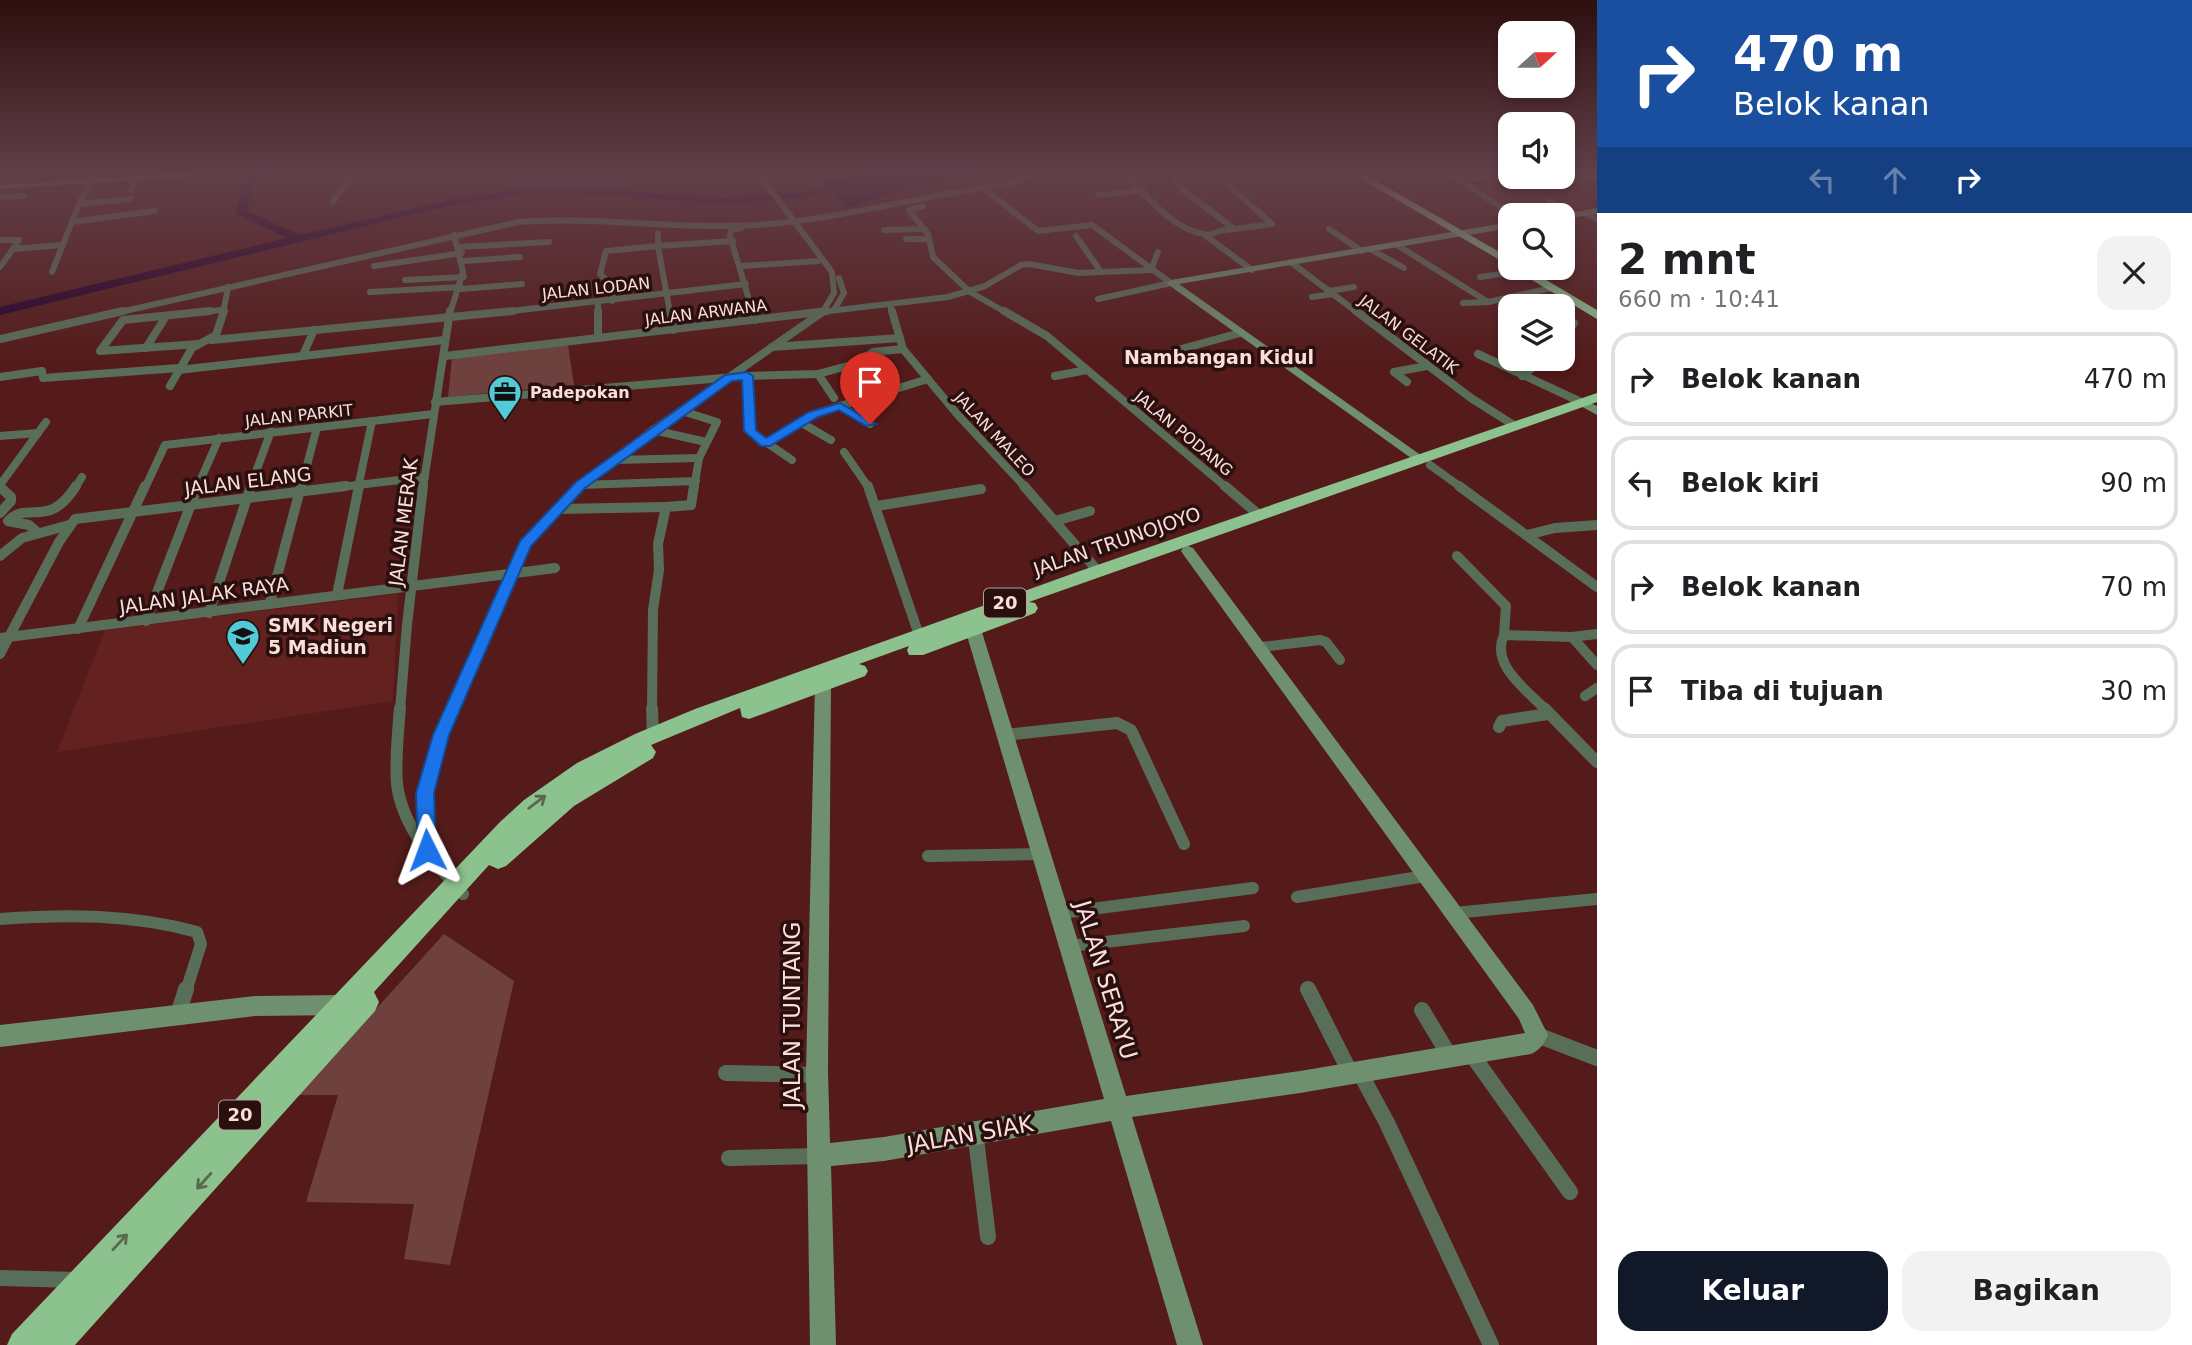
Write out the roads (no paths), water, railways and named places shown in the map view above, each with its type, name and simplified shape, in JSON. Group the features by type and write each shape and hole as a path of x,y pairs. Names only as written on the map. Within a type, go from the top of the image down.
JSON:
{"highway":[{"path":"1470,237 1498,253"},
{"path":"1538,280 1595,311"},
{"name":"JALAN TRUNOJOYO","path":"459,889 566,800 635,757 715,723 823,684 899,649 919,635 1097,570 1593,405"},
{"name":"JALAN TRUNOJOYO","path":"459,889 525,812 584,769 653,735 899,649 973,629 1424,462 1512,424 1593,405"},
{"name":"20","path":"23,1345 345,1005 459,889"},
{"name":"20","path":"54,1345 459,889"}],"street":[{"path":"52,272 65,237"},
{"path":"0,340 446,237"},
{"path":"455,237 461,254"},
{"path":"658,237 673,330"},
{"path":"732,237 755,320"},
{"path":"804,237 827,273 831,285 820,312"},
{"path":"427,850 425,793 431,764 462,683 524,544 580,485 820,312 835,295 835,281 805,237"},
{"path":"807,237 836,271 843,288 844,293 834,310"},
{"path":"1077,237 1101,272"},
{"path":"1110,237 1151,270 1597,587"},
{"path":"1209,237 1252,270"},
{"path":"1342,237 1404,268"},
{"path":"1098,299 1442,237"},
{"path":"906,239 929,239"},
{"name":"JALAN PODANG","path":"929,239 933,257 970,292 1047,336 1259,515"},
{"path":"0,240 19,240 0,267"},
{"path":"374,266 545,242 541,253"},
{"path":"612,301 614,287 600,274 606,251 733,242"},
{"path":"13,248 62,244"},
{"path":"1397,245 1488,302"},
{"path":"1151,270 1158,252"},
{"path":"461,254 520,257"},
{"name":"JALAN MERAK","path":"459,889 427,850 400,800 397,749 412,586 433,414 440,364 445,356 444,340 449,317 464,277 461,254"},
{"path":"741,266 818,261"},
{"name":"JALAN GELATIK","path":"1292,263 1427,366 1512,424"},
{"name":"JALAN ARWANA","path":"445,356 890,305 970,292 1021,265 1045,264 1068,272 1151,270"},
{"path":"1480,277 1498,273"},
{"path":"405,280 464,277"},
{"path":"370,292 522,284"},
{"name":"JALAN LODAN","path":"166,316 122,320 100,351 198,344 212,340 598,303 746,284"},
{"path":"212,340 221,326 221,310 228,287"},
{"path":"1312,297 1354,287"},
{"path":"1463,303 1488,302 1551,288"},
{"path":"598,303 598,338"},
{"name":"JALAN MALEO","path":"890,305 903,349 1097,570"},
{"path":"146,348 166,316 221,310"},
{"path":"303,355 314,330"},
{"path":"1174,351 1240,333"},
{"path":"772,347 900,338"},
{"path":"0,377 43,371 43,378 179,369 444,340"},
{"path":"170,386 198,344"},
{"path":"435,402 747,376 818,374 855,364 873,352 903,349"},
{"path":"1478,354 1522,376 1593,405"},
{"path":"1407,382 1394,372 1427,366"},
{"path":"1055,376 1087,369"},
{"path":"1522,376 1528,371"},
{"path":"818,374 834,398"},
{"path":"747,376 750,431 792,460"},
{"path":"765,443 814,414 928,379"},
{"path":"840,406 870,424"},
{"path":"556,509 690,506 699,458 716,421 681,411"},
{"name":"JALAN PARKIT","path":"133,513 163,446 168,444 433,414"},
{"path":"337,595 372,421"},
{"path":"0,513 12,501 0,486 46,422"},
{"path":"800,422 831,440"},
{"path":"270,603 317,427"},
{"path":"653,430 706,442"},
{"path":"209,613 238,530 245,499 271,431"},
{"path":"0,436 38,433"},
{"path":"146,621 219,438"},
{"path":"844,452 867,483 877,506 919,635"},
{"path":"613,460 699,458"},
{"path":"0,528 19,514 45,513 56,509 75,490 82,477"},
{"name":"JALAN ELANG","path":"0,556 8,547 37,532 72,522 425,477"},
{"path":"580,485 696,481"},
{"path":"877,506 981,489"},
{"path":"653,735 650,680 653,610 659,570 658,544 666,507"},
{"path":"1055,521 1090,511"},
{"path":"78,629 133,513"},
{"path":"8,521 29,525 37,532"},
{"path":"0,654 5,637 72,522"},
{"path":"1527,535 1555,528 1597,525"},
{"path":"1188,551 1261,647 1526,1012 1537,1035 1597,1058"},
{"path":"1457,556 1506,606 1504,635 1499,646 1504,665 1548,714 1597,762"},
{"name":"JALAN JALAK RAYA","path":"5,637 555,568"},
{"name":"JALAN SERAYU","path":"973,629 1190,1345"},
{"path":"1504,635 1597,635"},
{"path":"1572,637 1597,665"},
{"path":"1261,647 1320,640 1326,642 1340,660"},
{"name":"JALAN TUNTANG","path":"823,684 817,1075 823,1345"},
{"path":"1585,696 1597,688"},
{"path":"1499,727 1502,721 1548,714"},
{"path":"1005,734 1117,723 1125,725 1131,730 1184,844"},
{"path":"928,856 1042,854"},
{"path":"1297,897 1425,876"},
{"path":"1061,913 1253,888"},
{"path":"1454,913 1597,898"},
{"path":"0,919 53,914 130,916 197,932 201,944 178,1015"},
{"path":"1070,946 1244,926"},
{"path":"1308,989 1387,1123 1491,1345"},
{"path":"1,1038 255,1006 345,1005"},
{"path":"1422,1010 1449,1055"},
{"name":"JALAN SIAK","path":"820,1156 884,1149 975,1131 1531,1042 1537,1035"},
{"path":"1470,1051 1570,1192"},
{"path":"726,1073 817,1075"},
{"path":"975,1131 988,1237"},
{"path":"729,1158 820,1156"},
{"path":"0,1278 85,1280"}],"waterway":[{"path":"293,237 298,239"},
{"path":"0,311 309,237"}],"place":[{"name":"Padepokan","path":"505,422"},
{"name":"SMK Negeri 5 Madiun","path":"243,666"}],"district":[{"name":"Nambangan Kidul","path":"1219,357"}]}
